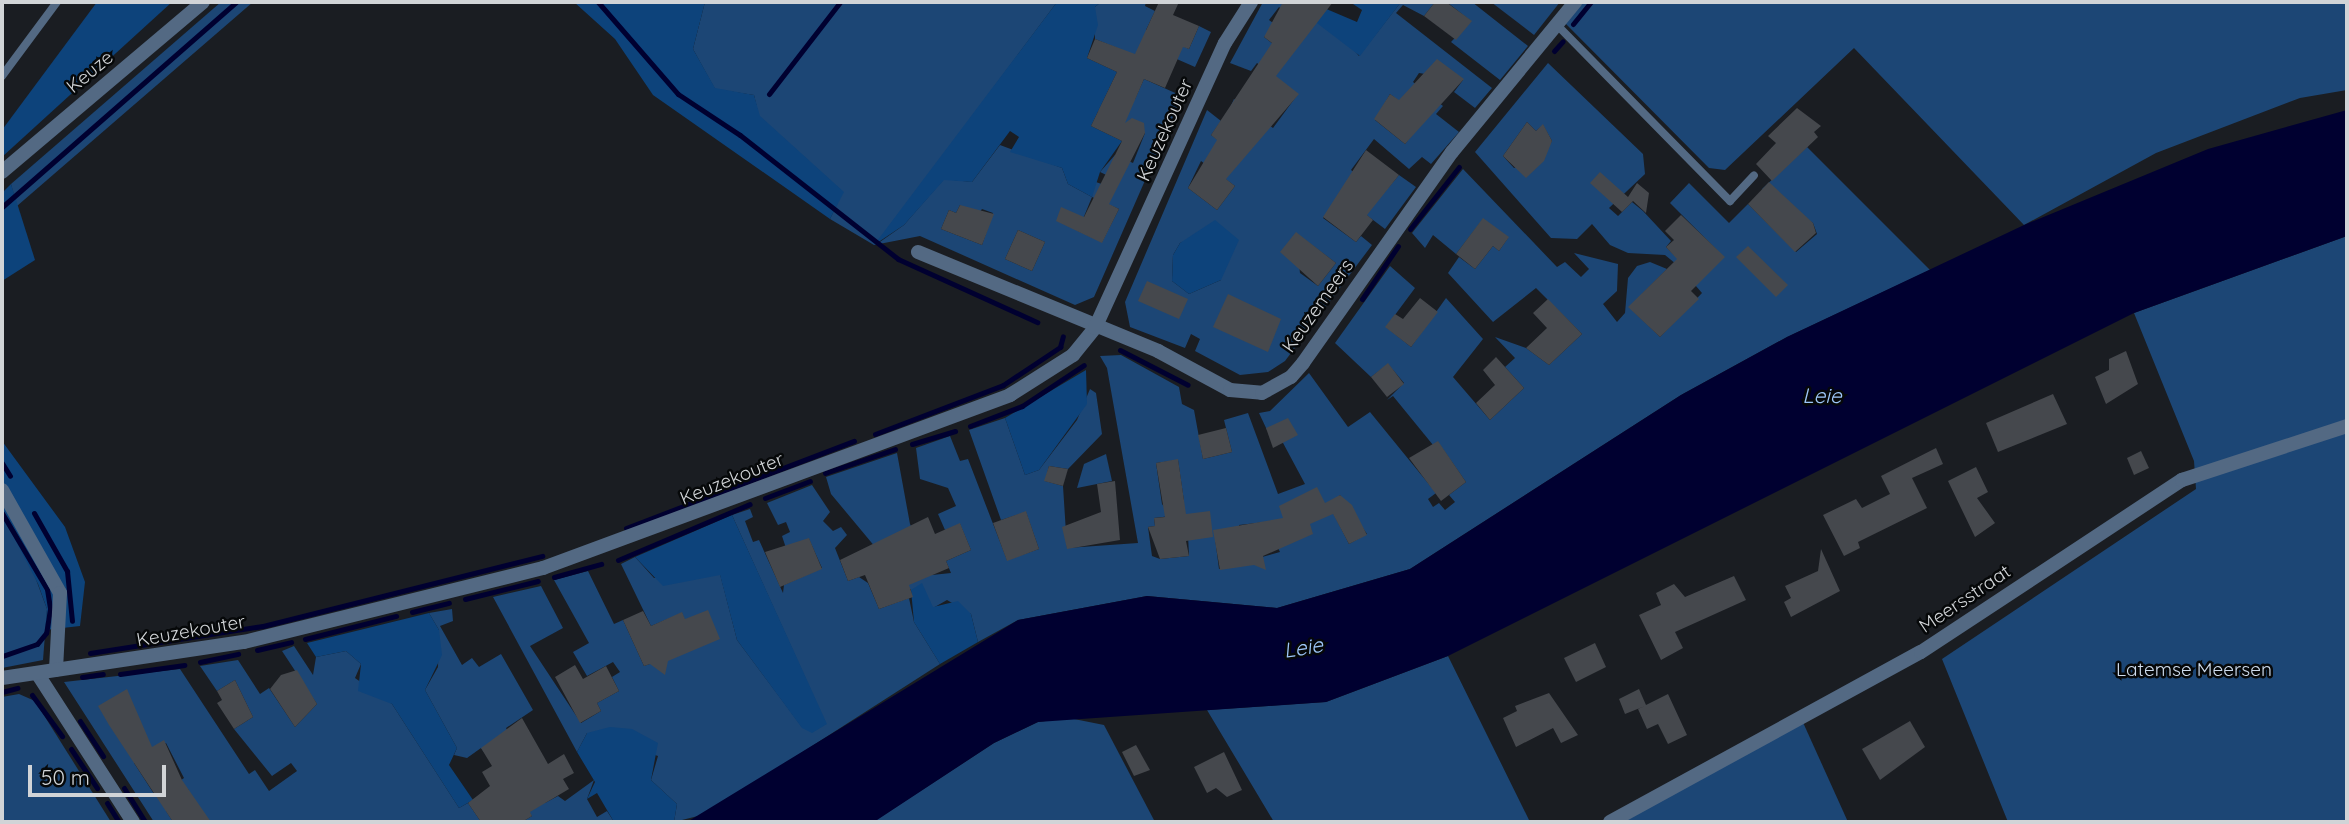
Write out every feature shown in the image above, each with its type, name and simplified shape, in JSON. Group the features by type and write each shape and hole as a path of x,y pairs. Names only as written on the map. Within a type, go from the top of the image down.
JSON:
{"street":[{"name":"Keuze","path":"2,172 203,2"},
{"name":"Keuzekouter","path":"2,678 244,642 602,550 1010,396 1073,355 1095,328 1225,43 1251,2"},
{"name":"Keuzemeers","path":"918,252 1095,328 1158,351 1230,390 1262,393 1282,383 1303,363 1452,152 1575,2"},
{"name":"Meersstraat","path":"1610,822 1921,652 2182,480 2347,426"},
{"path":"2,490 60,593 56,670"},
{"path":"37,673 133,822"}],"lane":[{"path":"2,76 57,2"},
{"path":"1557,25 1730,201 1754,175"}],"green space":[{"path":"221,2 253,2 17,206 11,184"},
{"path":"705,2 1057,2 877,244 904,225 944,179 972,182 1000,145 1062,168 1068,184 1092,197 1093,181 1116,189 1119,181 1100,172 1115,155 1133,163 1145,133 1098,111 1110,88 1135,99 1144,79 1182,96 1094,297 1075,305 920,236 874,245 830,219 843,192 759,116 754,95 715,89 693,49","holes":["1092,197 1119,209 1102,242 1078,231","960,205 976,217 982,209 993,213 982,245 941,229 949,210 956,213","1018,230 1045,242 1032,271 1005,259"]},
{"path":"1101,2 1146,2 1145,6 1155,11 1146,30 1189,49 1199,26 1211,32 1195,67 1163,53 1157,64 1095,39 1095,7"},
{"path":"1263,2 1312,2 1359,56 1401,2 1435,2 1424,16 1403,5 1396,13 1492,88 1475,108 1454,92 1463,80 1419,73 1413,82 1443,106 1436,114 1459,132 1431,164 1422,157 1409,169 1374,139 1351,170 1383,194 1399,175 1416,187 1385,229 1340,195 1323,218 1356,242 1361,236 1372,245 1285,361 1268,372 1240,375 1195,351 1200,339 1191,334 1185,348 1130,327 1125,302 1207,110 1221,121 1211,135 1242,158 1228,112 1234,99 1273,128 1298,94 1257,63 1251,71 1230,63","holes":["1279,7 1288,14 1290,57 1264,37 1276,25 1269,20","1390,94 1424,120 1405,144 1375,120","1201,161 1235,186 1217,210 1188,188","1296,233 1336,263 1318,286 1300,273","1199,235 1221,280 1189,294 1172,281 1173,255 1180,243"]},
{"path":"1472,2 1528,46 1500,80 1451,42 1471,21 1448,3"},
{"path":"1491,2 1560,2 1534,35"},
{"path":"1582,2 2347,2 2347,90 2300,98 2156,153 2024,225 1854,48 1725,170 1709,168 1565,23"},
{"path":"1548,63 1643,154 1645,174 1609,208 1618,216 1632,202 1671,241 1666,247 1680,261 1676,264 1665,255 1628,253 1610,245 1592,224 1577,239 1551,238 1475,152","holes":["1527,122 1536,131 1543,125 1552,141 1542,158 1514,168 1503,156"]},
{"path":"1807,147 1930,270 1787,337 1681,395 1410,569 1277,608 1147,596 1018,620 978,642 971,614 947,600 933,608 911,590 831,494 826,477 897,453 910,524 932,575 951,573 946,561 971,550 960,524 945,530 938,514 956,506 948,488 920,479 916,448 950,436 960,461 968,459 1007,560 1039,549 1026,512 1001,520 969,430 1005,418 1025,475 1039,470 1077,420 1090,389 1096,393 1102,434 1068,469 1049,466 1045,481 1063,486 1067,548 1138,543 1107,368 1100,356 1121,355 1179,387 1182,404 1194,410 1203,459 1232,452 1224,420 1248,413 1278,494 1305,484 1275,428 1267,430 1259,413 1270,411 1309,373 1348,427 1370,412 1436,493 1428,499 1433,507 1439,503 1445,510 1455,502 1449,495 1466,482 1438,442 1433,445 1393,396 1387,400 1404,383 1388,364 1371,377 1335,343 1390,266 1415,288 1386,327 1411,347 1446,298 1483,339 1453,377 1490,420 1524,388 1505,367 1515,358 1495,337 1526,348 1549,365 1582,334 1536,288 1493,322 1448,273 1459,257 1475,269 1493,246 1499,251 1508,238 1483,219 1456,254 1433,235 1425,248 1412,233 1463,169 1557,267 1565,262 1581,277 1589,269 1574,253 1618,264 1617,291 1603,304 1617,322 1625,313 1628,278 1637,266 1650,262 1667,269 1629,307 1660,337 1702,293 1689,278 1717,250 1670,203 1689,183 1729,223 1748,204 1796,252 1817,234 1813,223 1762,189","holes":["1178,460 1184,501 1179,515 1187,514 1189,556 1160,559 1152,556 1148,527 1155,526 1154,518 1171,516 1162,504 1156,463","1340,495 1367,534 1349,544 1329,505","1265,522 1280,552 1219,569 1215,538 1241,539 1239,525"]},
{"name":"Latemse Meersen","path":"2347,236 2347,822 2008,822 1942,659 2196,489 2194,461 2134,313"},
{"path":"1106,454 1112,481 1077,488 1084,464"},
{"path":"812,485 830,512 823,521 833,531 841,527 847,535 835,548 848,581 859,577 868,583 879,609 909,598 914,622 940,664 706,814 674,822 677,804 651,780 658,756 587,733 577,752 493,597 541,586 563,628 530,646 581,723 601,711 597,703 619,691 612,677 620,672 613,662 587,676 573,652 589,643 554,580 588,571 614,624 623,620 644,666 696,648 682,613 651,626 621,564 635,557 654,578 720,574 737,640 802,727 826,724 732,515 750,509 753,517 745,521 753,542 759,540 783,593 784,585 822,568 809,539 786,548 782,536 790,532 786,522 778,525 767,503"},
{"path":"2,514 28,558 47,609 43,660 2,668"},
{"path":"452,609 453,621 440,626 462,665 472,658 479,667 501,654 533,710 506,728 545,803 558,796 565,801 594,780 587,799 597,817 607,811 614,822 522,822 532,816 481,748 467,758 454,755 457,748 425,690 438,667 439,630 429,613"},
{"path":"294,646 313,675 316,657 346,651 361,664 355,678 392,704 459,808 468,803 481,822 201,822 188,789 169,800 166,811 173,822 154,822 64,682 180,669 249,774 255,770 269,791 297,771 291,763 272,776 234,729 253,717 235,680 217,691 200,666 238,660 260,694 269,688 295,727 317,704 282,651","holes":["166,743 184,778 156,797 134,763"]},
{"path":"1448,656 1530,822 1274,822 1207,710 1326,702"},
{"path":"19,694 35,701 111,822 2,822 2,697"},
{"path":"1069,718 1104,725 1155,822 873,822 994,743 1038,722"},
{"path":"1801,718 1848,822 1614,822"}],"shaded area":[{"path":"97,2 172,2 2,157 2,130"},
{"path":"574,2 705,2 693,49 715,88 754,95 760,116 844,192 830,219 653,95 615,39"},
{"path":"1057,2 1101,2 1095,7 1098,25 1087,58 1117,72 1091,126 1122,141 1100,172 1092,197 1068,184 1062,168 1010,152 1019,137 1010,131 972,182 944,180 904,225 874,245"},
{"path":"1350,2 1401,2 1360,56 1309,17 1317,5 1357,22 1362,10"},
{"path":"11,184 35,260 2,281 2,193"},
{"path":"1215,220 1239,240 1221,280 1189,294 1172,281 1173,255 1180,243"},
{"path":"1086,370 1087,404 1039,470 1025,475 1005,418"},
{"path":"2,441 65,527 85,582 80,626 45,630 47,609 38,584 2,514"},
{"path":"732,515 827,724 812,733 802,728 737,640 720,575 663,586 635,557"},
{"path":"922,583 933,607 958,601 971,614 978,642 940,664 914,622 911,590"},
{"path":"429,613 439,630 442,655 425,690 457,748 449,765 473,800 459,808 392,704 358,691 361,664 346,651 316,657 307,643"},
{"path":"610,727 632,729 658,743 651,780 677,804 674,822 614,822 597,793 587,799 595,782 577,752 587,733"}],"water":[{"name":"Leie","path":"2347,110 2347,236 2134,313 1448,656 1326,702 1038,722 994,743 874,822 687,822 1018,620 1147,596 1277,608 1410,569 1681,395 1787,337 2024,225 2208,149"}],"building":[{"path":"1159,2 1179,2 1173,15 1199,26 1189,49 1183,47 1165,88 1144,79 1125,123 1132,118 1144,123 1145,133 1109,204 1119,209 1102,243 1056,221 1061,207 1084,217 1122,141 1091,126 1117,72 1087,58 1095,39 1135,54"},
{"path":"1283,2 1333,2 1276,76 1299,94 1226,179 1235,186 1217,210 1188,188 1217,140 1211,135 1272,43 1264,37"},
{"path":"1435,2 1446,2 1472,21 1456,40 1424,16"},
{"path":"1437,59 1464,79 1405,144 1374,119 1390,94 1399,100"},
{"path":"1797,108 1821,126 1814,132 1818,137 1772,181 1756,164 1776,143 1768,136"},
{"path":"1527,122 1536,131 1543,124 1552,141 1544,161 1526,178 1503,156"},
{"path":"1366,150 1399,175 1367,215 1373,220 1356,242 1323,217"},
{"path":"1600,172 1628,197 1637,183 1649,193 1646,213 1633,201 1622,212 1590,183"},
{"path":"1769,182 1813,223 1816,233 1795,252 1748,204"},
{"path":"960,205 994,214 982,245 941,229 949,210 956,213"},
{"path":"1681,215 1725,257 1691,291 1699,299 1660,337 1628,307 1677,259 1666,247 1674,240 1665,231"},
{"path":"1483,218 1509,237 1499,251 1493,246 1475,269 1456,254"},
{"path":"1018,230 1045,242 1032,271 1005,259"},
{"path":"1296,232 1336,263 1318,286 1280,252"},
{"path":"1748,246 1788,285 1776,297 1736,257"},
{"path":"1147,281 1188,299 1179,319 1138,301"},
{"path":"1228,294 1281,319 1268,352 1213,327"},
{"path":"1420,298 1438,312 1411,347 1385,327 1395,314 1403,319"},
{"path":"1548,299 1582,334 1549,365 1526,348 1547,328 1533,313"},
{"path":"2126,351 2138,384 2106,404 2095,377 2109,370 2109,359"},
{"path":"1496,357 1524,388 1490,420 1476,403 1495,385 1483,370"},
{"path":"1388,363 1404,384 1387,397 1371,377"},
{"path":"2053,394 2067,424 1998,452 1986,423"},
{"path":"1288,418 1298,435 1273,448 1266,428"},
{"path":"1226,428 1232,452 1203,459 1198,435"},
{"path":"1438,441 1466,482 1441,501 1409,458"},
{"path":"1936,448 1943,464 1912,478 1927,508 1858,542 1860,548 1844,556 1823,515 1856,499 1862,508 1890,494 1881,476"},
{"path":"2141,451 2149,468 2134,475 2127,458"},
{"path":"1178,459 1186,514 1210,511 1213,537 1186,541 1189,556 1160,559 1148,527 1155,526 1154,518 1165,517 1156,463"},
{"path":"1049,466 1068,469 1063,486 1044,481"},
{"path":"1976,467 1988,492 1977,498 1995,523 1975,537 1948,481"},
{"path":"1115,481 1120,540 1067,549 1062,527 1101,512 1097,484"},
{"path":"1317,487 1325,503 1340,495 1352,505 1367,535 1349,544 1333,514 1310,524 1313,534 1263,556 1266,570 1254,565 1220,570 1213,530 1283,518 1279,506"},
{"path":"1026,511 1039,549 1007,561 993,523"},
{"path":"928,517 935,534 960,523 971,550 946,561 949,568 909,585 913,597 879,609 865,575 848,581 840,560"},
{"path":"809,538 822,569 780,587 765,552"},
{"path":"1821,549 1840,591 1791,617 1784,602 1791,598 1785,586 1818,571"},
{"path":"1734,576 1746,600 1675,632 1683,648 1661,660 1639,615 1661,605 1656,593 1674,584 1685,597"},
{"path":"708,610 720,639 668,661 665,675 650,664 644,666 623,620 643,611 651,626 682,612 685,619"},
{"path":"1595,643 1606,667 1576,682 1564,658"},
{"path":"575,665 583,679 606,666 619,691 597,703 601,711 580,723 555,677"},
{"path":"297,670 317,704 295,727 270,689 281,675"},
{"path":"235,680 253,717 234,729 217,703 222,700 217,691"},
{"path":"127,689 152,747 164,740 182,780 211,822 173,822 109,725 98,706"},
{"path":"1639,689 1646,705 1668,694 1687,735 1668,744 1658,724 1647,729 1638,709 1645,706 1625,714 1619,699"},
{"path":"1549,693 1578,735 1561,743 1553,728 1516,747 1503,718 1517,711 1515,706"},
{"path":"522,718 548,764 564,754 574,773 563,779 569,789 530,812 532,816 522,822 481,822 468,803 490,786 482,772 492,766 481,748"},
{"path":"1910,721 1925,747 1880,780 1862,749"},
{"path":"1136,745 1150,770 1134,776 1122,752"},
{"path":"1224,752 1242,790 1227,797 1216,788 1207,793 1194,767"}],"waterway":[{"path":"2,207 236,2"},
{"path":"598,2 678,94 740,135 898,259 1037,322"},
{"path":"769,94 840,2"},
{"path":"1573,24 1591,2"},
{"path":"1554,51 1563,41"},
{"path":"1410,229 1459,167"},
{"path":"1362,299 1398,246"},
{"path":"875,434 1003,385 1060,347 1063,336"},
{"path":"1120,350 1188,385"},
{"path":"970,426 1022,406 1084,365"},
{"path":"912,444 955,431"},
{"path":"626,528 854,441"},
{"path":"825,473 895,449"},
{"path":"2,463 10,476"},
{"path":"765,498 810,481"},
{"path":"618,560 750,504"},
{"path":"2,513 47,589 50,609 46,633 37,644 2,656"},
{"path":"34,513 67,571 72,621"},
{"path":"90,653 263,626 542,556"},
{"path":"554,577 601,564"},
{"path":"465,599 538,581"},
{"path":"412,612 449,603"},
{"path":"305,639 396,616"},
{"path":"257,650 291,642"},
{"path":"200,662 238,654"},
{"path":"120,674 184,665"},
{"path":"82,677 103,674"},
{"path":"2,692 17,688"},
{"path":"32,695 62,736"},
{"path":"80,721 103,756"},
{"path":"71,749 97,788"},
{"path":"124,788 145,821"},
{"path":"107,803 119,822"}]}
